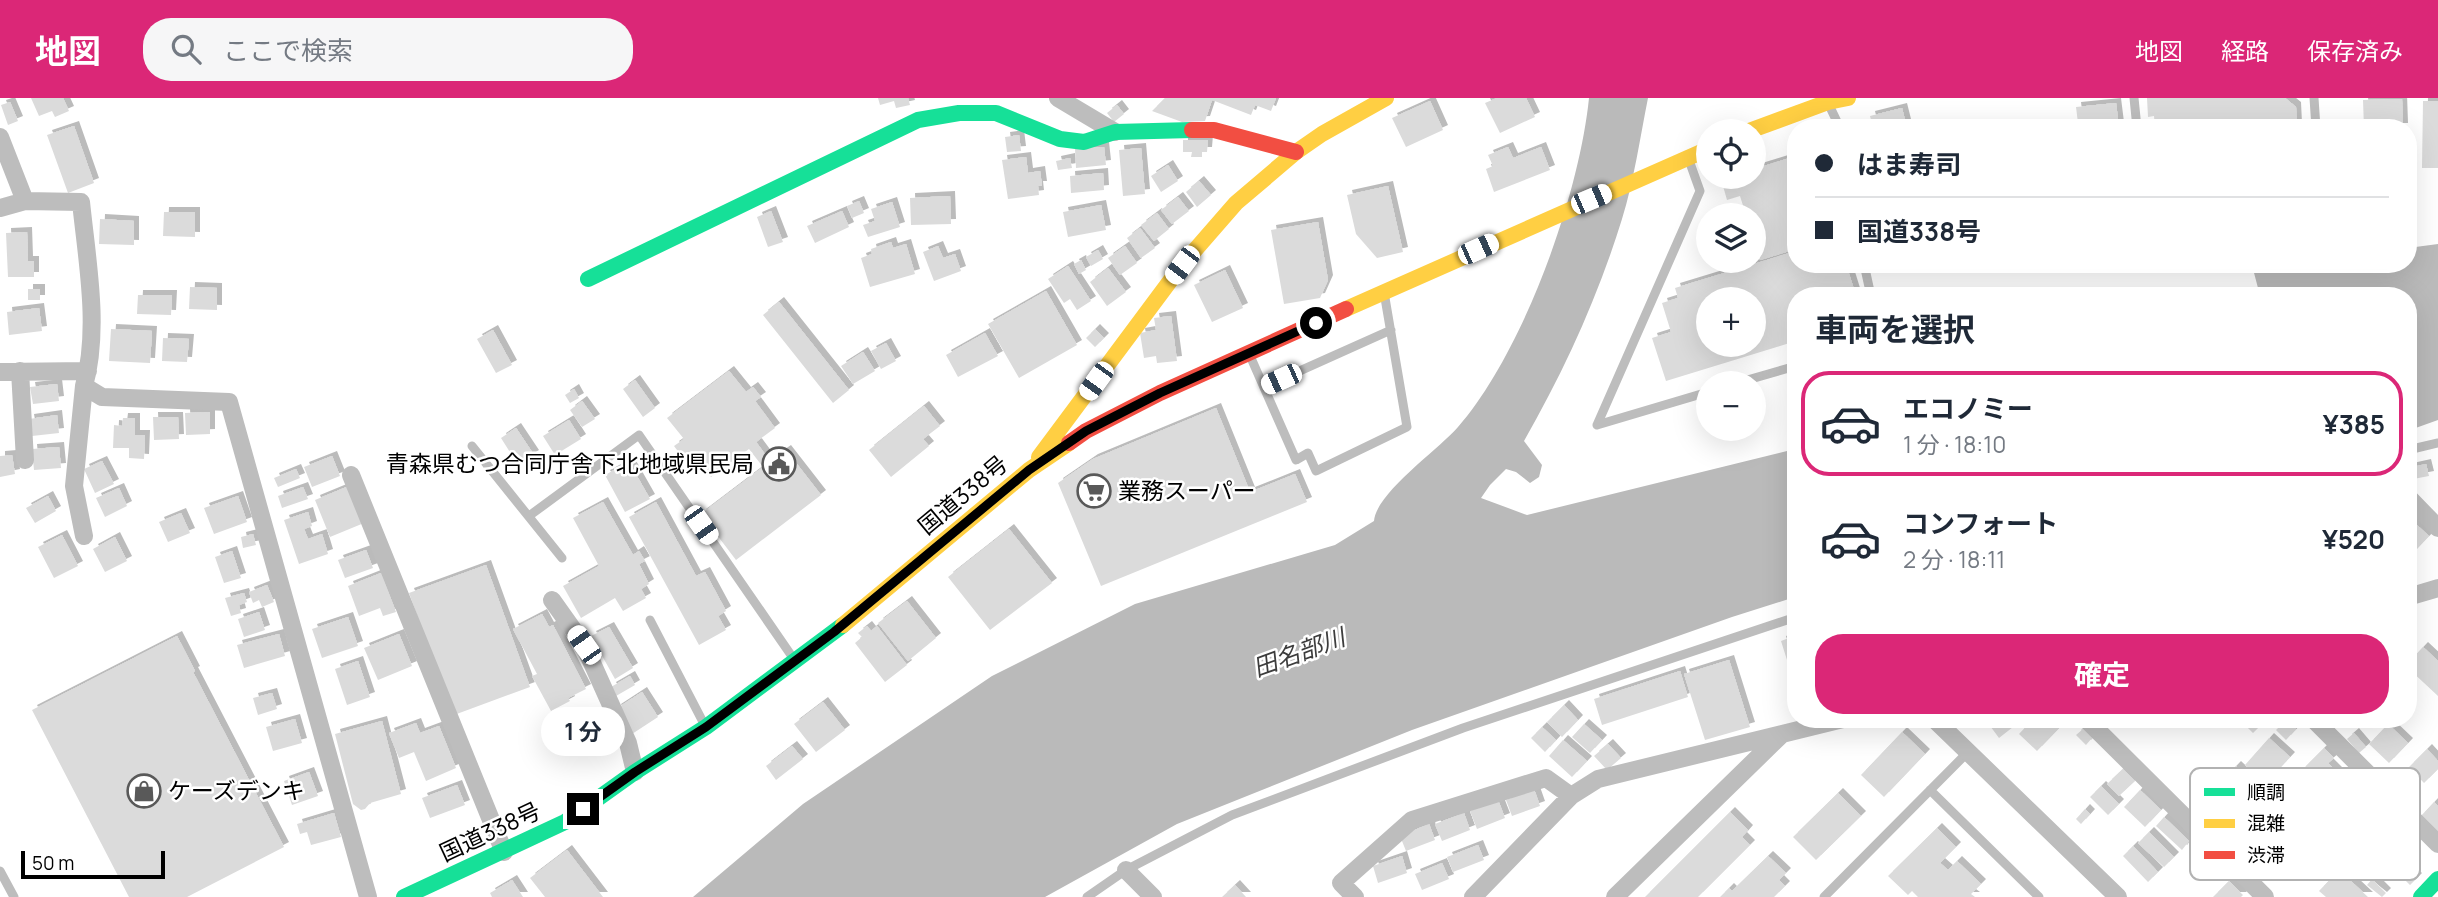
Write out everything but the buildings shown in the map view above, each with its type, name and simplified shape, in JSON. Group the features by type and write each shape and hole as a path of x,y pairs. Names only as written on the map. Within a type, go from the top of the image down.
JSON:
{"main road":[{"path":"1029,470 1182,265 1236,203 1321,134 1386,98"},
{"path":"1766,125 1828,102 1847,98"},
{"path":"587,279 821,169 881,136 918,120 959,113 996,113 1060,139 1084,142 1115,132 1214,130 1296,152"},
{"name":"国道338号","path":"404,897 565,822 635,772 706,727 834,632 1029,470 1086,431 1160,393 1548,218 1696,155"},
{"path":"2421,897 2438,879"}],"street":[{"path":"1058,98 1115,132"},
{"path":"0,137 25,201"},
{"path":"0,208 25,201 81,202 92,301 74,486 84,536"},
{"path":"19,371 25,460"},
{"path":"0,372 19,371 86,378 102,397 229,402 368,897"},
{"path":"351,475 504,852"},
{"path":"2417,506 2438,528"},
{"path":"2417,594 2438,588"},
{"path":"552,600 584,645 628,743 635,772"},
{"path":"1473,897 1571,796 1598,779 1809,728"},
{"path":"1943,728 2118,897"},
{"path":"2095,728 2190,822"},
{"path":"2322,728 2362,768"},
{"path":"1615,897 1782,735"},
{"path":"1355,897 1341,883 1412,820 1546,778 1571,796"},
{"path":"2420,826 2438,844"},
{"path":"1126,870 1153,897"},
{"path":"2248,880 2265,897"}],"lane":[{"path":"2134,98 2136,119"},
{"path":"2314,98 2315,119"},
{"path":"1828,102 1836,119"},
{"path":"1689,158 1700,191 1597,425 1696,396"},
{"path":"1249,353 1296,460 1308,453 1316,471 1407,427 1384,292"},
{"path":"1264,387 1391,330"},
{"path":"1766,375 1787,369"},
{"path":"529,516 639,435 795,660"},
{"path":"2417,448 2438,443"},
{"path":"472,446 562,558"},
{"path":"650,620 706,727"},
{"path":"1087,897 1126,870 1244,810 1463,728 1787,620"},
{"path":"1824,897 1968,752"},
{"path":"1930,790 2039,897"},
{"path":"0,871 14,897"}],"water":[{"name":"田名部川","path":"1589,98 1648,98 1626,204 1613,248 1579,333 1524,441 1542,465 1539,477 1530,483 1516,472 1506,469 1481,498 1527,515 1787,451 1787,600 1412,730 1177,824 1045,897 693,897 803,804 992,676 1135,604 1335,545 1374,521 1377,510 1396,485 1458,427 1482,395 1504,358 1544,272 1573,181"},
{"path":"2438,244 2438,420 2417,428 2417,287 2258,287 2254,273 2417,273 2417,247"}],"traffic: fast":[{"path":"588,279 918,120 959,113 996,113 1060,139 1084,142 1115,132 1192,130"},
{"path":"404,897 565,822 635,772 706,727 843,625"},
{"path":"2421,897 2438,879"}],"traffic: slow":[{"path":"1039,457 1182,265 1236,203 1296,152 1386,98"},
{"path":"1766,125 1828,102 1848,98"},
{"path":"1346,309 1696,154"},
{"path":"843,625 1029,470 1069,443"}],"traffic: jam":[{"path":"1192,130 1214,130 1296,152"},
{"path":"1069,443 1086,431 1160,393 1346,309"}],"place":[{"name":"青森県むつ合同庁舎下北地域県民局","path":"779,464"},
{"name":"業務スーパー","path":"1094,491"},
{"name":"ケーズデンキ","path":"144,791"}],"route":[{"path":"583,809 706,727 834,632 1029,470 1086,431 1160,393 1316,323"}]}
